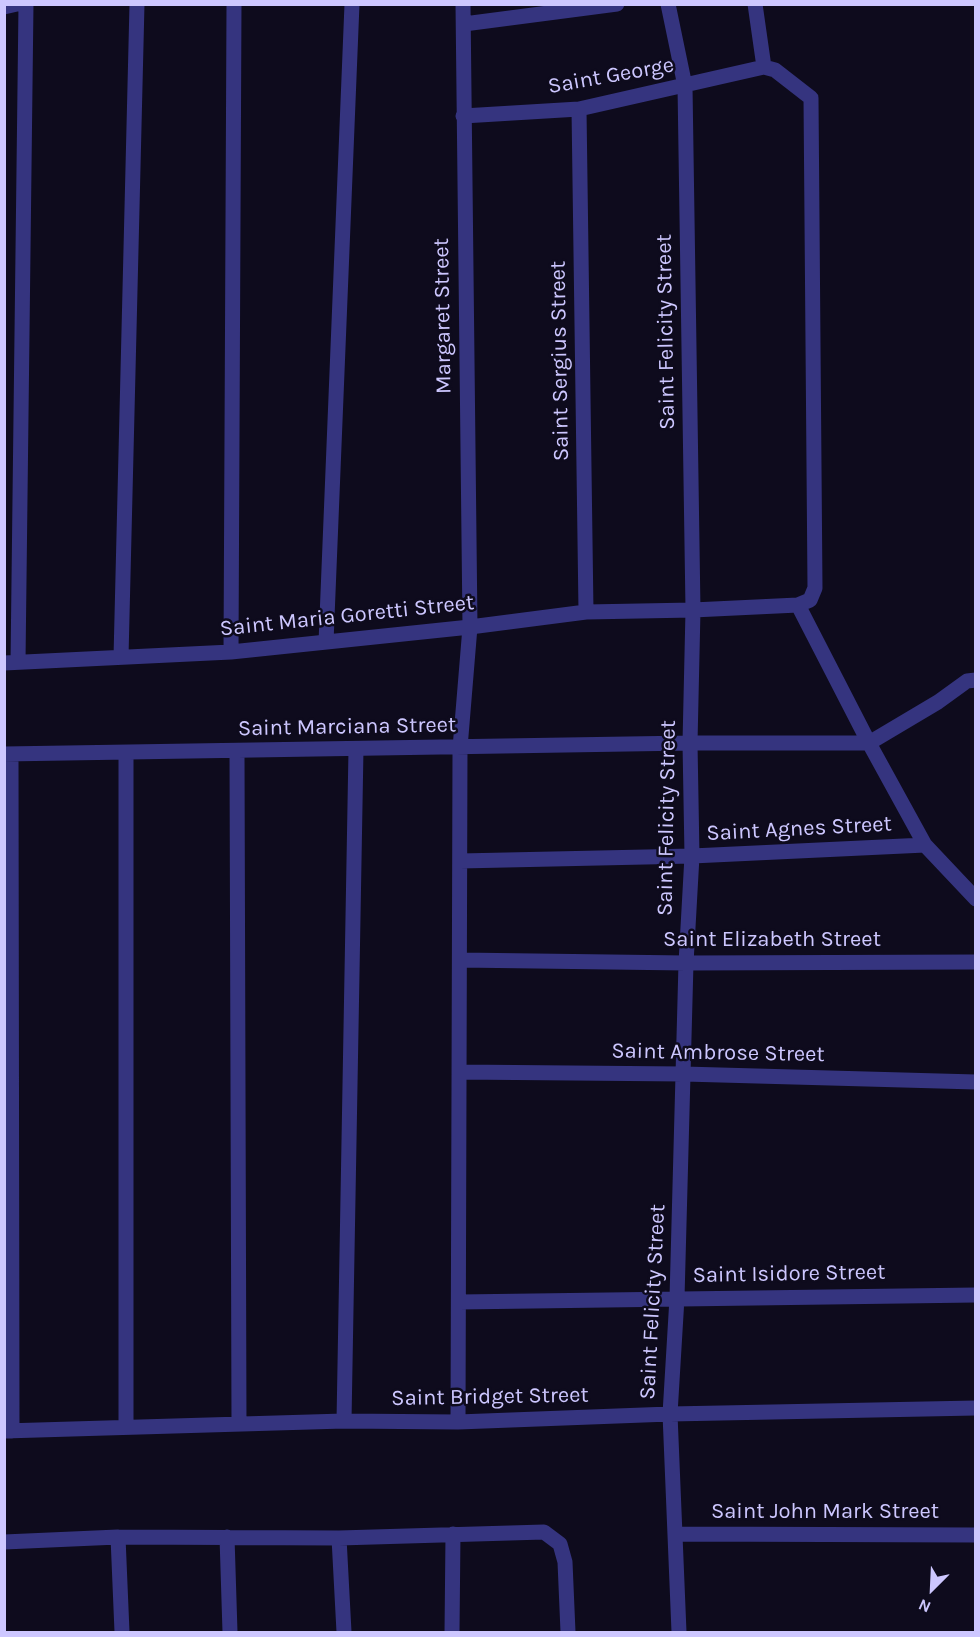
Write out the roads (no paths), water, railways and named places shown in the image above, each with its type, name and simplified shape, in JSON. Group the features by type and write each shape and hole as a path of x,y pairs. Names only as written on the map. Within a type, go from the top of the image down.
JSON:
{"street":[{"path":"4,7 17,4"},
{"path":"11,663 26,4"},
{"path":"121,657 137,4"},
{"path":"231,651 234,4"},
{"path":"326,642 352,4"},
{"name":"Margaret Street","path":"458,1422 460,748 470,627 463,4"},
{"path":"464,24 618,4"},
{"name":"Saint Felicity Street","path":"668,4 685,86 693,610 690,743 692,856 686,963 677,1298 670,1414 679,1632"},
{"path":"755,4 764,67 775,70 811,98 815,588 810,600 798,605 925,845 975,899"},
{"name":"Saint George","path":"463,116 579,109 764,67"},
{"name":"Saint Sergius Street","path":"579,109 586,612"},
{"name":"Saint Maria Goretti Street","path":"11,663 231,651 470,627 586,612 798,605"},
{"path":"869,743 938,702 967,681 975,680"},
{"name":"Saint Marciana Street","path":"8,754 690,743 869,743"},
{"path":"344,1421 356,749"},
{"path":"237,751 239,1424"},
{"path":"126,753 126,1427"},
{"path":"8,754 8,1431"},
{"name":"Saint Agnes Street","path":"460,861 692,856 925,845"},
{"name":"Saint Elizabeth Street","path":"460,960 686,963 975,962"},
{"name":"Saint Ambrose Street","path":"459,1072 684,1074 975,1082"},
{"name":"Saint Isidore Street","path":"459,1302 975,1295"},
{"name":"Saint Bridget Street","path":"8,1431 344,1421 458,1422 670,1414 975,1408"},
{"path":"4,1542 118,1537 339,1538 544,1532 560,1544 565,1562 568,1632"},
{"path":"452,1632 453,1534"},
{"name":"Saint John Mark Street","path":"675,1534 975,1535"},
{"path":"118,1537 122,1632"},
{"path":"227,1537 230,1632"},
{"path":"339,1538 344,1632"}]}
